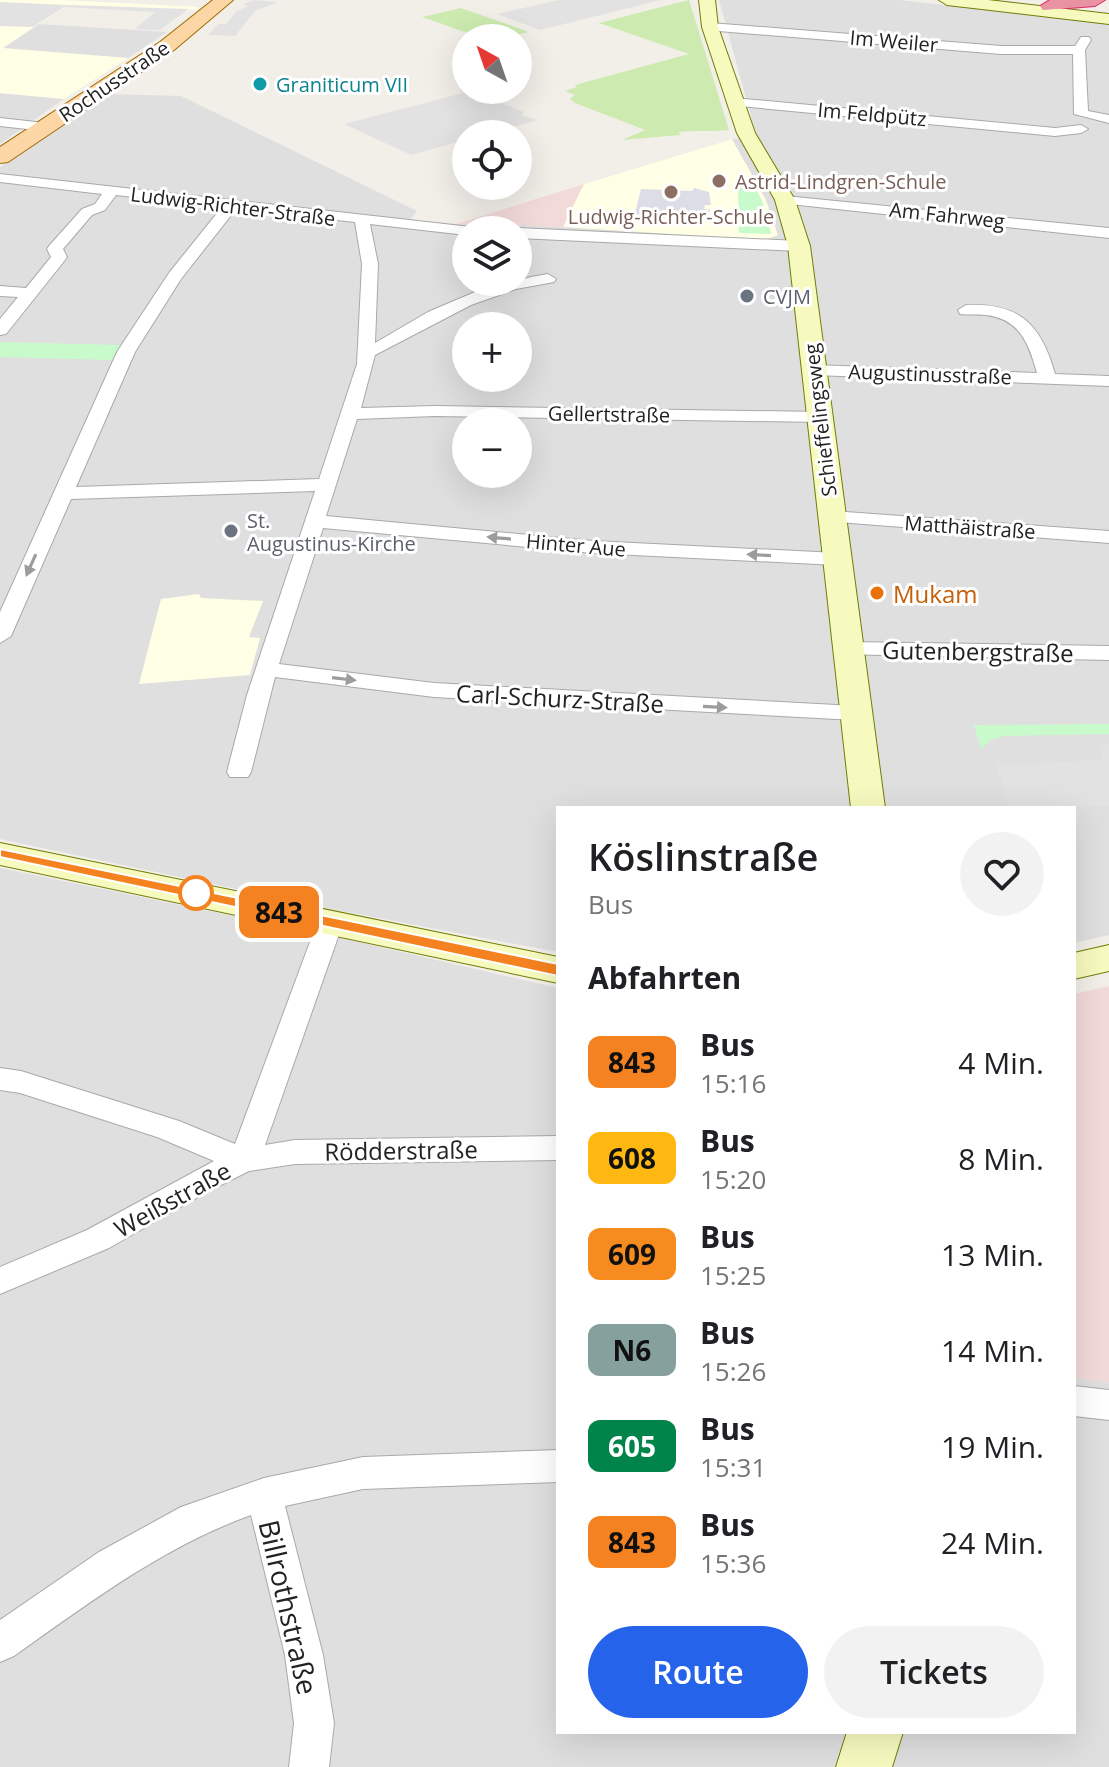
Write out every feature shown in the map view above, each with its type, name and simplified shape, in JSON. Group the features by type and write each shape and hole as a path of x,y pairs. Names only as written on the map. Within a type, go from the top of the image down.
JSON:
{"highway":[{"path":"1050,6 1104,10"}],"main road":[{"name":"Rochusstraße","path":"0,157 167,46 224,0"}],"street":[{"name":"Schieffelingsweg","path":"707,0 710,27 734,102 746,133 785,200 799,246 868,806"},
{"path":"947,0 1075,15 1104,10"},
{"path":"989,0 1050,6"},
{"name":"Im Weiler","path":"710,27 1001,50 1082,45 1081,121"},
{"name":"Im Feldpütz","path":"734,102 1010,127 1039,141 1078,136 1081,121"},
{"path":"1081,121 1109,119"},
{"path":"0,122 45,127"},
{"name":"Ludwig-Richter-Straße","path":"0,178 452,229"},
{"path":"0,330 59,257 55,249 87,212 100,207 111,192"},
{"name":"Am Fahrweg","path":"785,200 1109,233"},
{"path":"0,636 100,405 141,326 190,252 231,206"},
{"path":"239,772 267,669 325,485 351,414 368,352 370,264 362,221"},
{"path":"532,234 799,246"},
{"path":"368,352 388,345 414,326 473,298 504,286 548,279"},
{"path":"0,291 31,293"},
{"name":"Augustinusstraße","path":"966,310 993,311 1025,326 1034,337 1047,378"},
{"name":"Augustinusstraße","path":"814,370 1109,381"},
{"name":"Gellertstraße","path":"351,414 435,411 819,417"},
{"path":"62,493 325,485"},
{"name":"Matthäistraße","path":"832,517 1109,537"},
{"name":"Hinter Aue","path":"316,521 606,548 837,559"},
{"name":"Gutenbergstraße","path":"847,649 1109,653"},
{"name":"Carl-Schurz-Straße","path":"267,669 434,690 855,713"},
{"path":"0,854 556,970"},
{"name":"Weißstraße","path":"0,1281 98,1239 196,1183 244,1160 330,923"},
{"path":"1076,966 1109,958"},
{"path":"0,1079 21,1082 168,1129 244,1160"},
{"name":"Rödderstraße","path":"244,1160 295,1152 556,1148"},
{"path":"1076,1401 1109,1405"},
{"path":"0,1643 112,1564 194,1519 264,1494 363,1473 556,1466"},
{"name":"Billrothstraße","path":"264,1494 304,1655 314,1723 309,1767"},
{"path":"864,1767 874,1734"}],"shaded area":[{"path":"0,0 199,7 196,10 67,5 3,48 128,58 64,99 0,93"},
{"path":"254,0 278,2 255,11 235,36 208,35 218,24 226,24 237,11 248,6 243,4"},
{"path":"559,0 661,0 540,30 532,27 532,24 497,14"},
{"path":"719,0 899,0 1109,24 1109,935 1076,943 1076,806 556,806 556,952 331,909 0,839 0,167 109,94 181,96 417,211 408,222 452,225 452,296 532,296 532,225 563,227 584,184 732,139 757,138"},
{"path":"0,2 188,9 160,30 135,29 155,12 64,7 33,27 0,26"},
{"path":"38,24 167,32 128,58 2,49"},
{"path":"0,93 64,99 0,144"},
{"path":"452,96 452,104 504,104 524,112 521,115 538,120 452,120 452,144 411,155 344,124"},
{"name":"Ludwig-Richter-Schule","path":"732,139 766,200 778,235 765,240 563,227 584,184"},
{"path":"584,184 563,227 532,225 532,216 482,216"},
{"path":"694,188 709,192 711,205 705,205 704,209 710,210 708,220 634,217 641,189 692,191"},
{"path":"199,594 201,598 263,601 249,637 260,638 250,675 139,684 161,599"},
{"path":"1098,743 1109,744 1109,806 1010,806 996,765 1104,760"},
{"path":"0,868 341,938 556,988 556,1734 1076,1734 1076,1378 1109,1382 1109,1767 0,1767"},
{"path":"1109,986 1109,1382 1076,1378 1076,994"}],"green space":[{"path":"689,0 729,130 684,131 678,132 681,135 622,140 645,130 575,103 570,99 575,95 565,91 577,87 575,85 689,54 599,23"},
{"path":"461,8 506,24 452,24 452,28 422,17"},
{"path":"738,187 755,187 771,234 739,233"},
{"path":"0,342 121,345 113,360 0,357"},
{"path":"1109,724 1109,734 1004,736 991,740 981,749 974,725"}],"bus line":[{"name":"843","path":"0,854 556,970"}],"place":[{"name":"Graniticum VII","path":"260,84"},
{"name":"Astrid-Lindgren-Schule","path":"719,181"},
{"name":"Ludwig-Richter-Schule","path":"671,192"},
{"name":"CVJM","path":"747,296"},
{"name":"St. Augustinus-Kirche","path":"231,531"},
{"name":"Mukam","path":"877,593"}]}
